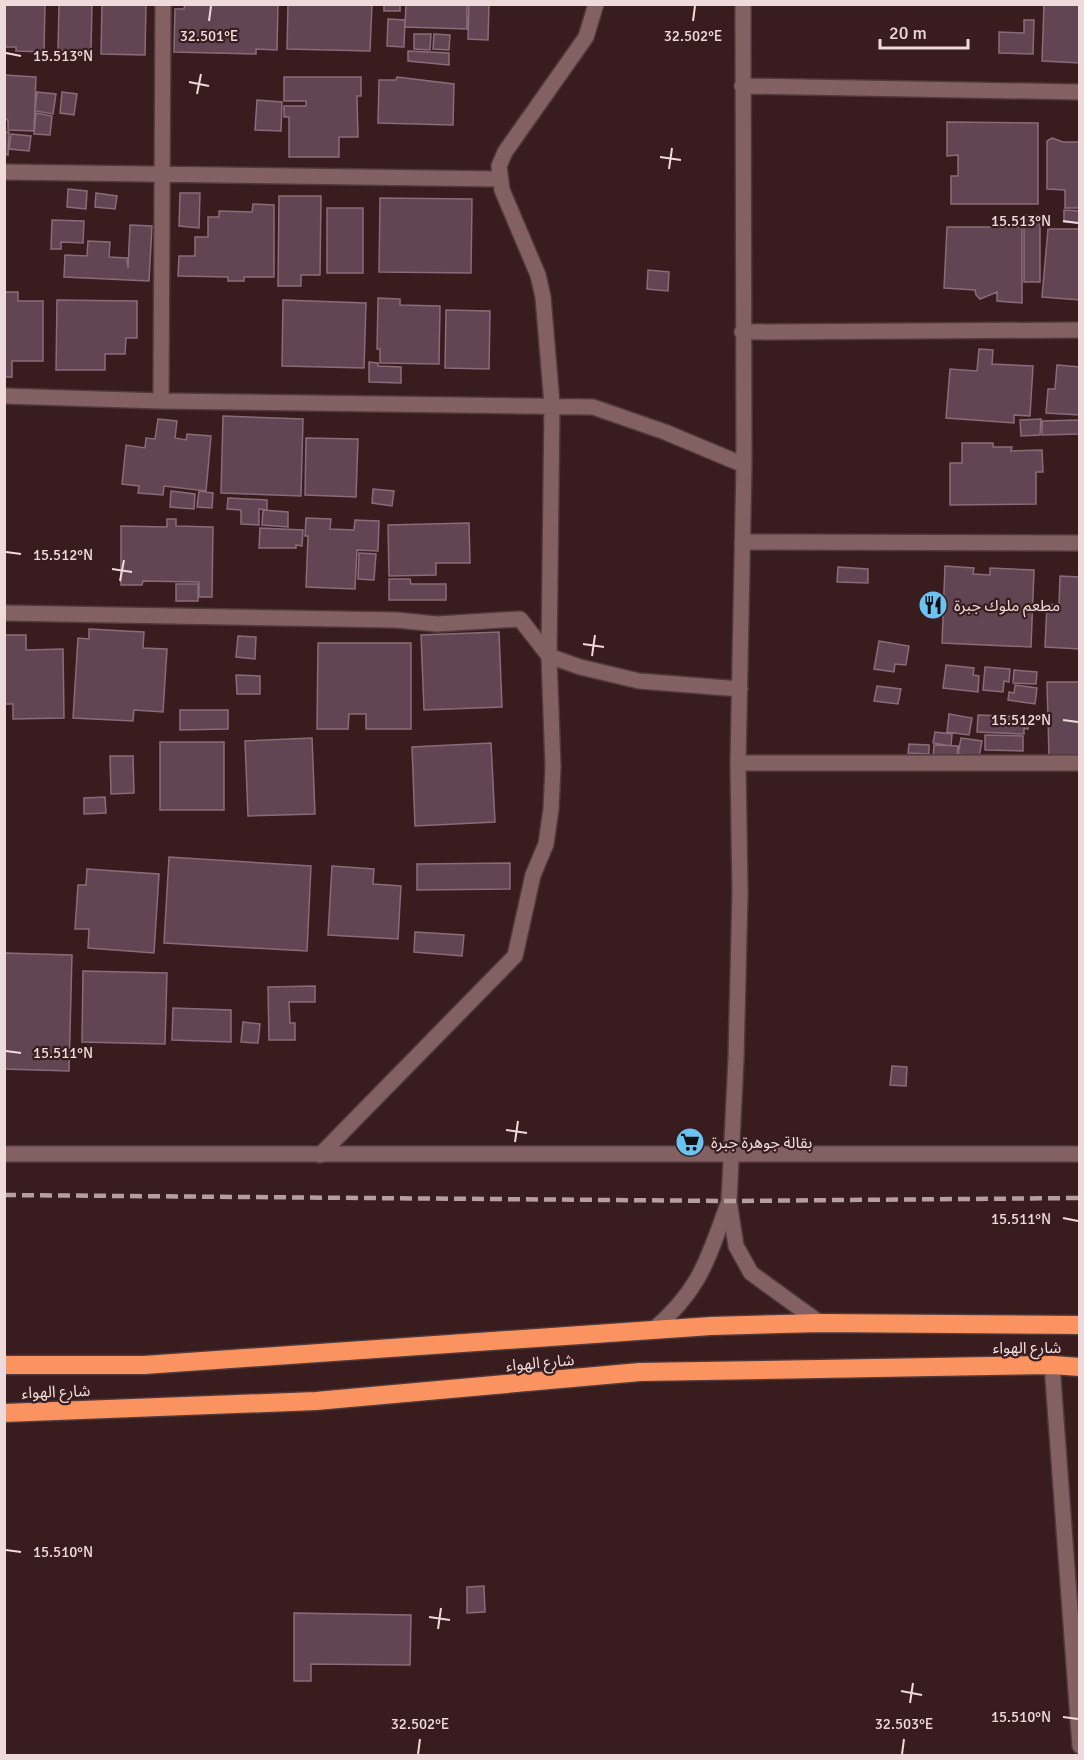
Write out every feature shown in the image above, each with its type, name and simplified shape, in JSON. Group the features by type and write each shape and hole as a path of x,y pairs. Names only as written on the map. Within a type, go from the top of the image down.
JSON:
{"highway":[{"name":"شارع الهواء","path":"4,1365 144,1365 653,1330 819,1323 1080,1325"},
{"name":"شارع الهواء","path":"4,1413 316,1401 640,1372 1052,1365 1080,1367"}],"street":[{"path":"161,401 163,4"},
{"path":"320,1155 515,956 533,875 546,844 551,808 549,656 552,404 543,297 538,275 502,190 499,166 586,37 596,4"},
{"path":"743,4 744,465 738,763 740,893 729,1201 736,1246 751,1274 819,1323"},
{"path":"742,86 1080,92"},
{"path":"4,172 500,178"},
{"path":"742,332 1080,330"},
{"path":"4,396 161,401 552,404 593,407 625,416 744,465"},
{"path":"742,542 1080,543"},
{"path":"4,613 396,620 436,624 520,619 549,656 611,676 639,681 740,689"},
{"path":"738,763 1080,763"},
{"path":"4,1154 1080,1154"},
{"path":"653,1330 685,1299 702,1274 729,1201"},
{"path":"1052,1365 1080,1746"}],"building":[{"path":"4,4 45,4 44,52 16,51 16,47 4,47"},
{"path":"59,4 92,4 91,51 58,50"},
{"path":"102,4 146,4 145,55 101,54"},
{"path":"185,4 278,4 277,50 256,49 256,54 174,52 175,9 184,9"},
{"path":"288,4 372,4 370,51 287,49"},
{"path":"384,4 400,4 400,11 384,11"},
{"path":"406,4 467,4 467,29 405,27"},
{"path":"469,4 489,4 488,40 468,39"},
{"path":"1044,4 1080,4 1080,63 1042,61"},
{"path":"388,19 405,20 404,47 387,46"},
{"path":"1024,20 1034,20 1033,54 999,53 999,32 1024,33"},
{"path":"414,34 431,34 430,50 414,49"},
{"path":"434,34 450,35 449,50 433,49"},
{"path":"408,51 449,53 449,65 408,61"},
{"path":"4,75 36,77 34,131 8,130 8,120 4,119"},
{"path":"284,77 361,77 361,96 357,96 358,137 339,137 339,157 289,157 289,117 284,117 284,106 306,106 306,101 284,101"},
{"path":"397,77 454,84 453,125 378,123 379,80 396,80"},
{"path":"37,92 56,94 53,114 35,111"},
{"path":"62,92 77,94 74,115 60,113"},
{"path":"257,100 282,102 281,131 255,130"},
{"path":"36,113 52,116 50,135 34,134"},
{"path":"947,122 1038,123 1038,204 951,204 951,176 958,176 958,155 947,156"},
{"path":"4,132 9,132 8,155 4,154"},
{"path":"11,134 31,136 29,151 9,149"},
{"path":"1052,138 1063,142 1080,142 1079,208 1065,208 1065,190 1047,189 1047,141"},
{"path":"68,189 87,191 86,209 67,207"},
{"path":"96,193 117,196 115,209 95,207"},
{"path":"180,193 200,193 199,228 179,226"},
{"path":"279,196 321,196 320,275 301,275 301,286 278,286"},
{"path":"380,198 472,199 471,273 379,272"},
{"path":"253,204 274,205 274,277 244,277 244,281 228,281 228,277 178,276 179,256 195,256 195,237 208,237 208,217 219,217 219,211 252,212"},
{"path":"327,208 363,208 363,273 327,273"},
{"path":"1064,210 1080,211 1080,223 1064,222"},
{"path":"1024,215 1040,215 1040,282 1024,282"},
{"path":"52,220 84,221 83,243 61,242 61,249 51,249"},
{"path":"130,225 152,226 149,281 64,277 65,255 87,256 88,241 110,242 109,257 127,258 128,268"},
{"path":"947,227 1022,227 1022,303 997,301 997,292 980,299 975,290 944,288"},
{"path":"1048,229 1080,229 1080,300 1042,297"},
{"path":"648,270 669,272 668,291 647,289"},
{"path":"4,292 18,292 18,301 43,301 43,361 12,361 12,377 4,377"},
{"path":"378,298 400,299 400,305 440,306 439,364 380,363 380,349 377,349"},
{"path":"57,300 137,301 137,338 126,338 125,354 105,354 105,370 56,370"},
{"path":"283,300 366,303 364,368 282,366"},
{"path":"446,310 490,311 489,369 445,368"},
{"path":"979,349 993,350 992,364 1033,366 1030,416 1014,415 1014,423 946,418 950,369 977,371"},
{"path":"369,362 378,363 378,366 401,367 401,383 369,382"},
{"path":"1057,365 1080,367 1080,415 1046,413 1048,389 1055,389"},
{"path":"223,416 303,419 301,496 221,493"},
{"path":"158,419 177,421 175,438 186,440 187,434 211,436 206,491 164,486 163,495 138,493 139,486 122,484 126,445 145,448 146,438 155,439"},
{"path":"1041,419 1040,435 1021,436 1020,420"},
{"path":"1080,420 1080,434 1042,435 1042,421"},
{"path":"306,438 358,439 356,497 305,495"},
{"path":"962,443 993,443 993,447 1012,447 1011,451 1042,450 1043,472 1036,472 1036,504 950,505 950,463 962,463"},
{"path":"373,489 394,491 392,506 372,503"},
{"path":"171,491 195,494 194,509 170,507"},
{"path":"199,491 213,493 212,508 197,507"},
{"path":"228,498 267,500 267,510 259,509 259,525 241,524 241,510 227,509"},
{"path":"263,510 288,512 288,527 262,525"},
{"path":"306,518 331,519 330,529 354,530 355,520 379,521 378,551 357,550 355,589 306,587 308,536 305,536"},
{"path":"167,519 176,519 176,526 213,527 212,597 199,597 199,582 143,581 142,585 121,585 121,526 167,527"},
{"path":"469,523 470,563 436,563 436,575 389,576 388,525"},
{"path":"260,528 303,530 302,546 259,548"},
{"path":"359,553 376,554 374,580 358,579"},
{"path":"945,566 974,568 973,574 990,575 990,568 1034,570 1031,647 942,643"},
{"path":"838,567 868,569 868,583 837,582"},
{"path":"1060,576 1080,577 1080,649 1045,647 1047,604 1059,605"},
{"path":"389,579 410,579 411,584 446,584 446,600 389,600"},
{"path":"176,584 198,584 198,601 176,601"},
{"path":"89,629 144,632 143,648 167,649 163,712 134,710 133,721 73,718 78,638 89,639"},
{"path":"499,632 502,707 424,710 421,635"},
{"path":"4,635 26,635 26,650 63,649 64,718 13,719 13,704 4,704"},
{"path":"238,636 256,637 255,659 236,657"},
{"path":"879,641 909,646 906,665 895,664 894,672 874,669"},
{"path":"318,643 411,643 411,729 366,729 366,714 349,714 348,729 317,729"},
{"path":"946,665 974,668 973,675 979,676 978,692 943,688"},
{"path":"985,667 1010,669 1009,682 1004,681 1003,692 983,690"},
{"path":"1014,670 1037,672 1036,684 1013,683"},
{"path":"236,675 260,676 260,694 237,694"},
{"path":"1047,682 1080,682 1080,756 1049,757"},
{"path":"1015,685 1037,688 1035,704 1008,700 1009,692 1014,693"},
{"path":"877,686 901,689 898,704 874,701"},
{"path":"180,710 228,710 228,729 180,730"},
{"path":"949,714 972,718 969,735 947,732"},
{"path":"978,715 1029,717 1028,729 1024,728 1024,734 977,732"},
{"path":"935,732 952,734 951,746 933,743"},
{"path":"985,735 1023,736 1023,751 985,750"},
{"path":"312,738 315,814 248,816 245,741"},
{"path":"961,738 982,741 979,757 958,754"},
{"path":"160,742 224,742 224,810 160,810"},
{"path":"491,743 495,822 415,826 412,747"},
{"path":"909,744 929,745 929,754 908,753"},
{"path":"934,745 958,746 957,760 933,758"},
{"path":"110,756 133,756 134,793 111,794"},
{"path":"105,797 106,813 84,814 84,798"},
{"path":"169,857 311,866 307,951 164,943"},
{"path":"510,863 510,889 417,890 417,864"},
{"path":"332,866 374,869 373,884 401,886 398,939 328,935"},
{"path":"87,869 159,874 154,953 88,948 89,929 75,929 78,885 86,885"},
{"path":"415,932 464,935 462,956 414,952"},
{"path":"4,953 72,955 69,1071 4,1069"},
{"path":"83,971 167,973 165,1044 82,1042"},
{"path":"315,986 315,1002 289,1002 290,1023 295,1023 295,1040 269,1040 268,987"},
{"path":"173,1008 231,1010 231,1042 172,1040"},
{"path":"243,1022 260,1024 258,1043 241,1042"},
{"path":"892,1066 907,1067 906,1086 890,1085"},
{"path":"484,1586 485,1612 467,1613 467,1587"},
{"path":"294,1613 411,1615 410,1665 311,1664 311,1681 294,1681"}],"railway":[{"path":"4,1195 729,1201 1080,1198"}],"place":[{"name":"مطعم ملوك جبرة","path":"933,605"},
{"name":"بقالة جوهرة جبرة","path":"690,1142"}]}
